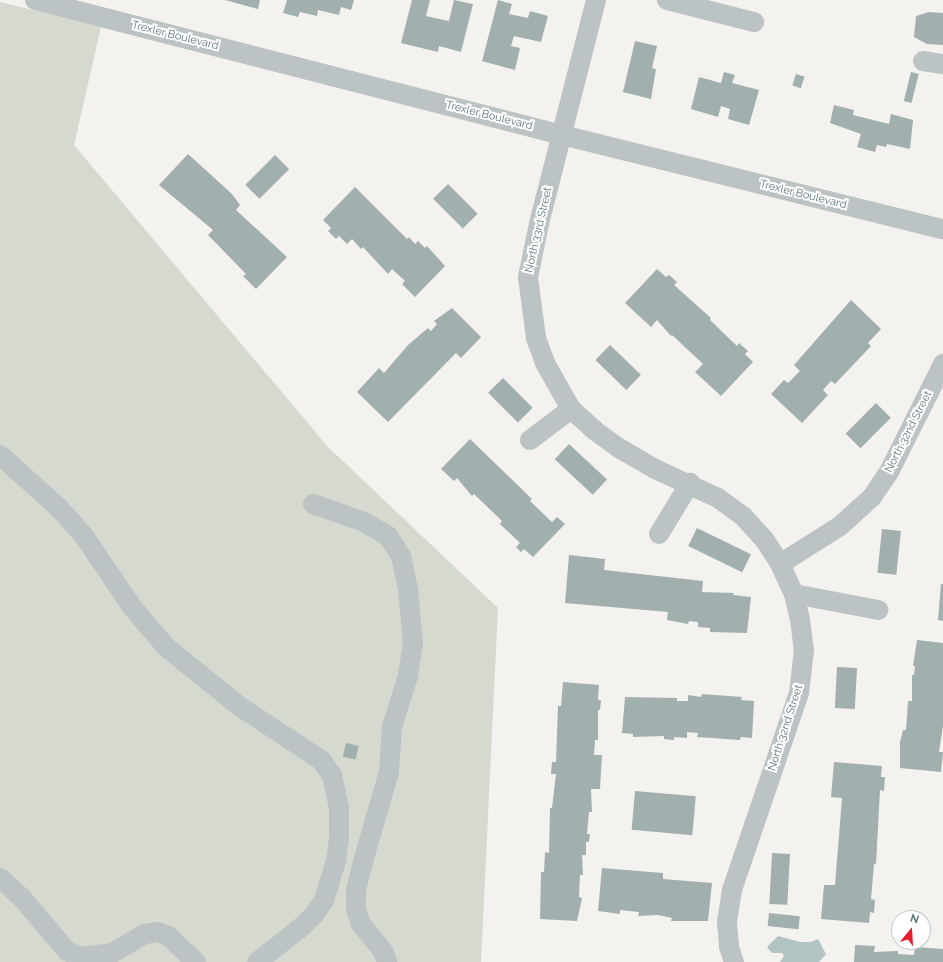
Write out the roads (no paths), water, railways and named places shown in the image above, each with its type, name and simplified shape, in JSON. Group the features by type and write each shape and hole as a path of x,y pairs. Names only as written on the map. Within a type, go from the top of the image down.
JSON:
{"street":[{"name":"Trexler Boulevard","path":"35,0 562,135 943,229"},
{"name":"North 33rd Street","path":"596,0 528,277 538,344 556,387 571,409 619,448 655,469 690,483 718,498 743,516 764,539 780,564"},
{"path":"666,0 754,22"},
{"path":"923,61 943,64"},
{"name":"North 32nd Street","path":"734,962 729,947 727,923 732,890 798,693 802,675 804,650 800,619 794,594 780,564 840,526 872,498 889,472 943,364"},
{"path":"530,440 571,409"},
{"path":"0,455 58,508 84,536 132,607 166,647 239,706 321,760 332,775 338,807 339,838 332,874 324,900 314,915 299,929 257,962"},
{"path":"659,534 690,483"},
{"path":"313,504 364,522 388,536 401,556 408,590 413,643 408,676 392,727 390,772 356,891 356,909 361,924 383,951 387,962"},
{"path":"794,594 879,610"},
{"path":"0,878 22,898 67,951 81,957 112,953 145,934 158,932 168,936 196,962"}]}
